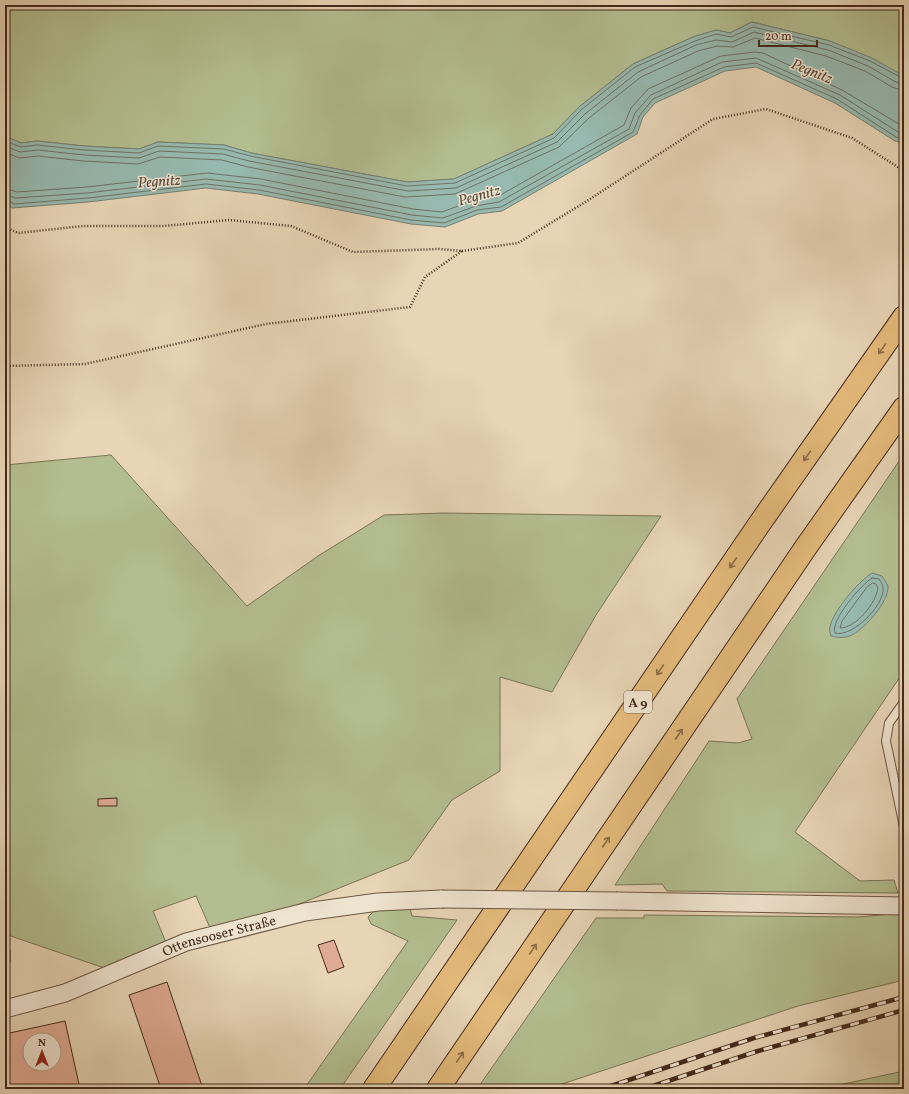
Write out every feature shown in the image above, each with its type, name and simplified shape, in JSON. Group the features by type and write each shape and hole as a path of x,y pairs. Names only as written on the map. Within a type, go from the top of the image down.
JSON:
{"highway":[{"name":"A 9","path":"374,1089 760,523 904,317"},
{"path":"438,1089 806,547 904,408"}],"street":[{"name":"Ottensooser Straße","path":"5,1008 65,993 194,940 305,912 378,902 442,899 904,906"}],"lane":[{"path":"904,702 889,723 886,741 904,827"}],"path":[{"path":"5,227 18,233 83,226 164,226 229,220 292,226 354,252 439,249 462,251 518,243 587,201 713,119 766,109 852,138 904,171"},
{"path":"5,366 85,364 266,324 410,307 425,277 462,251"}],"green space":[{"path":"5,5 904,5 904,76 830,41 752,22 730,33 716,30 693,37 633,64 579,107 553,134 454,179 407,182 251,153 224,145 158,142 139,149 84,146 37,141 21,143 5,136"},
{"path":"904,454 904,671 795,832 860,881 894,880 898,893 667,891 662,884 615,885 709,741 738,743 752,739 737,699"},
{"path":"111,455 247,606 318,556 384,515 444,513 661,516 596,615 552,692 500,677 500,771 452,800 409,860 277,913 211,930 196,896 153,911 167,945 110,970 5,934 5,465"},
{"path":"377,908 410,908 412,916 457,920 340,1089 304,1089 408,941 371,924 368,917"},
{"path":"904,913 904,980 798,1006 547,1089 477,1089 596,918 644,918 644,915 858,917"},
{"path":"904,1071 904,1089 820,1089"}],"water":[{"name":"Pegnitz","path":"752,22 830,41 872,58 904,76 904,143 895,141 835,103 756,67 725,71 655,103 643,117 637,134 502,211 478,214 445,227 411,224 258,194 206,188 88,202 12,208 5,202 5,136 21,143 37,141 84,146 139,149 158,142 224,145 251,153 407,182 454,179 553,134 579,107 633,64 693,37 716,30 730,33"},
{"path":"872,573 882,576 888,586 885,599 880,607 863,627 852,635 847,637 831,636 830,629 832,620 841,605 853,590"}],"building":[{"path":"904,736 904,757 899,737"},
{"path":"117,798 117,806 98,806 98,799"},
{"path":"334,940 344,967 328,973 318,945"},
{"path":"5,950 10,950 10,962 5,962"},
{"path":"167,982 203,1089 161,1089 129,995"},
{"path":"65,1021 80,1089 5,1089 5,1034"}],"railway":[{"path":"602,1089 754,1038 904,997"},
{"path":"644,1089 758,1051 904,1010"}]}
